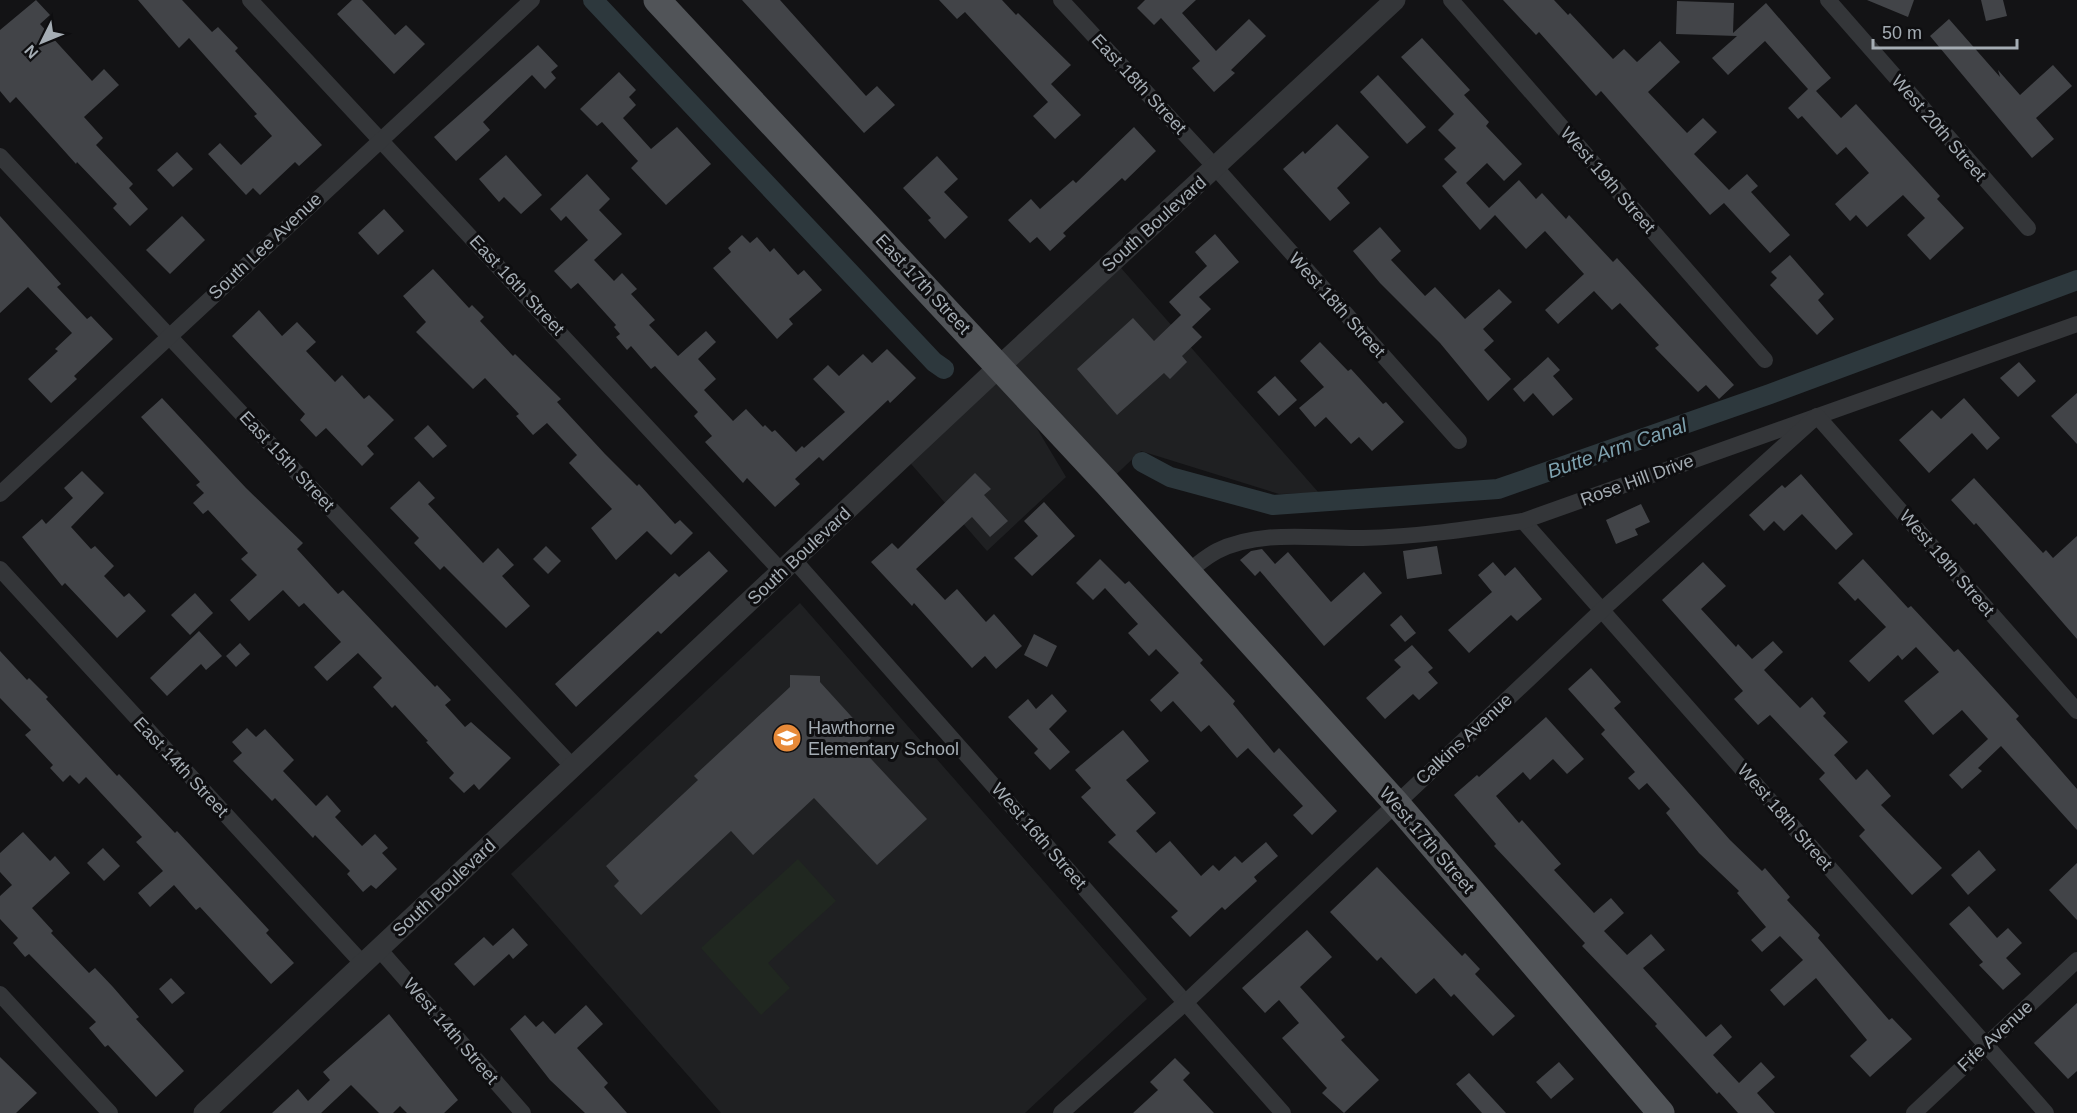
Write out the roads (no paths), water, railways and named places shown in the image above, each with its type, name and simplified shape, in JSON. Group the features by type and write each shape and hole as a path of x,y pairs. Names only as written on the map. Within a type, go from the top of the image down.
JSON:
{"main road":[{"name":"East 17th Street","path":"657,0 1000,366 1187,572"},
{"name":"West 17th Street","path":"1187,572 1396,803 1661,1113"}],"street":[{"name":"East 16th Street","path":"250,0 788,566"},
{"name":"South Lee Avenue","path":"0,494 168,335 532,0"},
{"name":"East 18th Street","path":"1061,0 1216,168"},
{"name":"South Boulevard","path":"204,1113 1000,366 1395,0"},
{"name":"West 19th Street","path":"1451,0 1765,360"},
{"name":"West 20th Street","path":"1828,0 2028,228"},
{"name":"East 15th Street","path":"0,156 573,767"},
{"name":"West 18th Street","path":"1216,168 1459,441"},
{"name":"Rose Hill Drive","path":"1187,572 1216,552 1236,543 1263,538 1362,538 1415,535 1523,521 2077,324"},
{"name":"West 19th Street","path":"1817,416 2077,711"},
{"name":"Calkins Avenue","path":"1061,1113 1186,1002 1602,610 1817,416"},
{"name":"West 18th Street","path":"1523,521 2046,1113"},
{"name":"West 16th Street","path":"788,566 1186,1002 1283,1113"},
{"name":"East 14th Street","path":"0,569 363,964"},
{"name":"West 14th Street","path":"379,949 523,1113"},
{"name":"Fife Avenue","path":"1914,1113 2077,960"},
{"path":"0,994 110,1113"}],"waterway":[{"path":"593,0 934,362 944,369"},
{"name":"Butte Arm Canal","path":"1142,462 1170,477 1273,505 1498,489 1770,394 2077,280"}],"place":[{"name":"Hawthorne Elementary School","path":"787,738"}]}
